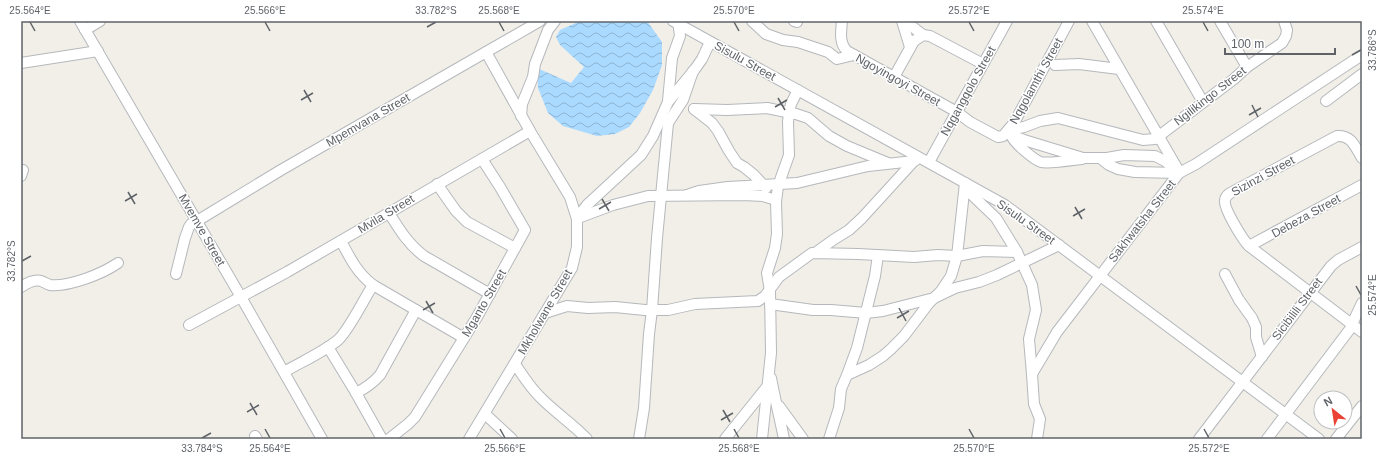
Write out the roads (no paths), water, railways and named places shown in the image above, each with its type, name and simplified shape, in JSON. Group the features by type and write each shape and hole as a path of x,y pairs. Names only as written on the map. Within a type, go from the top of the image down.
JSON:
{"street":[{"path":"83,25 100,21"},
{"name":"Mpemvana Street","path":"194,222 281,170 540,21"},
{"path":"521,116 522,104 548,30 555,21"},
{"path":"752,21 766,34 783,40 798,42 828,52 837,59 854,55"},
{"name":"Ngoyingoyi Street","path":"842,21 841,32 844,47 854,55 957,112"},
{"path":"902,21 910,47"},
{"path":"905,21 923,35 930,36 983,64"},
{"name":"Nqgangqolo Street","path":"567,306 668,310 701,304 758,301 765,296 779,277 849,230 922,161 957,112 1007,21"},
{"name":"Nqgolamthi Street","path":"957,112 970,122 998,136 1003,136 1010,130 1069,21"},
{"path":"1092,21 1176,165 1178,172"},
{"path":"1156,21 1203,102"},
{"path":"1220,21 1247,67"},
{"name":"Ngilikingo Street","path":"1158,136 1234,79 1247,67 1282,43 1286,36 1287,30 1284,21"},
{"path":"668,102 672,58 680,36 677,22"},
{"name":"Sisulu Street","path":"677,22 922,161 965,182 1005,206 1100,275 1318,439"},
{"name":"Mvemve Street","path":"83,25 194,222 241,297 322,439"},
{"path":"894,77 914,41 923,35"},
{"path":"577,218 587,205 642,155 653,136 668,102 702,59 710,42"},
{"path":"21,63 98,51"},
{"name":"Mkholwane Street","path":"469,439 572,268 577,247 577,218 570,197 521,116 486,52"},
{"name":"Sakhwatsha Street","path":"1032,374 1057,332 1178,172 1196,164 1362,55"},
{"path":"1055,65 1079,64 1119,69"},
{"path":"639,439 644,408 648,334 652,310 668,123 683,100 693,71"},
{"path":"1326,101 1362,74"},
{"path":"762,439 771,353 770,290 767,273 775,248 777,234 776,200 779,184 789,155 789,113 791,104 798,90"},
{"path":"776,200 763,184 744,167 737,164 712,123 694,109 727,110 768,108 808,118 829,136 888,163"},
{"path":"1010,130 1040,121 1058,118 1143,140 1155,139 1158,136"},
{"path":"1010,130 1016,137 1083,158"},
{"path":"1010,130 1012,139 1020,147 1041,162 1068,161 1083,158 1100,158 1124,155 1155,156 1169,164 1178,172"},
{"name":"Mvila Street","path":"189,325 341,241 530,131"},
{"name":"Sizinzi Street","path":"1362,158 1352,141 1347,137 1337,136 1229,194 1225,200 1225,204 1240,235 1249,246 1362,332"},
{"path":"1100,158 1118,170 1136,172 1178,172"},
{"name":"Mganto Street","path":"390,439 414,417 464,338 525,230 500,186 482,159"},
{"path":"687,195 699,191 763,184 797,183 888,163 922,161"},
{"path":"965,182 972,195 996,218 1017,252 1032,285 1036,310 1029,339 1034,404 1040,419 1037,439"},
{"path":"846,375 883,356 904,336 941,291 951,276 957,256 965,182"},
{"path":"437,184 456,211 467,222 515,248"},
{"name":"Debeza Street","path":"1249,246 1362,185"},
{"path":"577,218 632,199 648,196 763,196 776,200"},
{"path":"389,212 415,249 424,256 490,294"},
{"path":"176,274 185,238 189,227 194,222"},
{"path":"341,241 363,278 464,338"},
{"path":"770,304 792,308 866,313 884,311 934,298 955,288 980,282 1059,245"},
{"name":"Sicibilili Street","path":"1199,439 1334,263 1362,247"},
{"path":"815,253 914,257 938,255 957,256 983,251 1017,252"},
{"path":"829,439 839,408 841,389 857,348 878,255"},
{"path":"21,287 28,282 40,280 50,285 76,281 108,270 118,263"},
{"path":"1225,274 1236,295 1252,318 1256,327 1256,337 1262,357"},
{"path":"284,372 338,340 345,332 373,285"},
{"path":"545,313 567,306 562,300 558,291"},
{"path":"1267,439 1353,324 1362,302"},
{"path":"356,393 368,387 380,375 416,310"},
{"path":"328,347 382,439"},
{"path":"515,364 526,382 541,399 587,439"},
{"path":"770,371 784,439"},
{"path":"725,439 767,387"},
{"path":"775,401 803,439"},
{"path":"1336,439 1362,406"},
{"path":"485,414 512,439"}],"water":[{"path":"580,21 647,21 662,42 662,65 653,90 640,113 629,127 615,134 597,136 563,126 548,113 538,88 537,68 571,83 584,67 560,45 556,37 560,30"}]}
